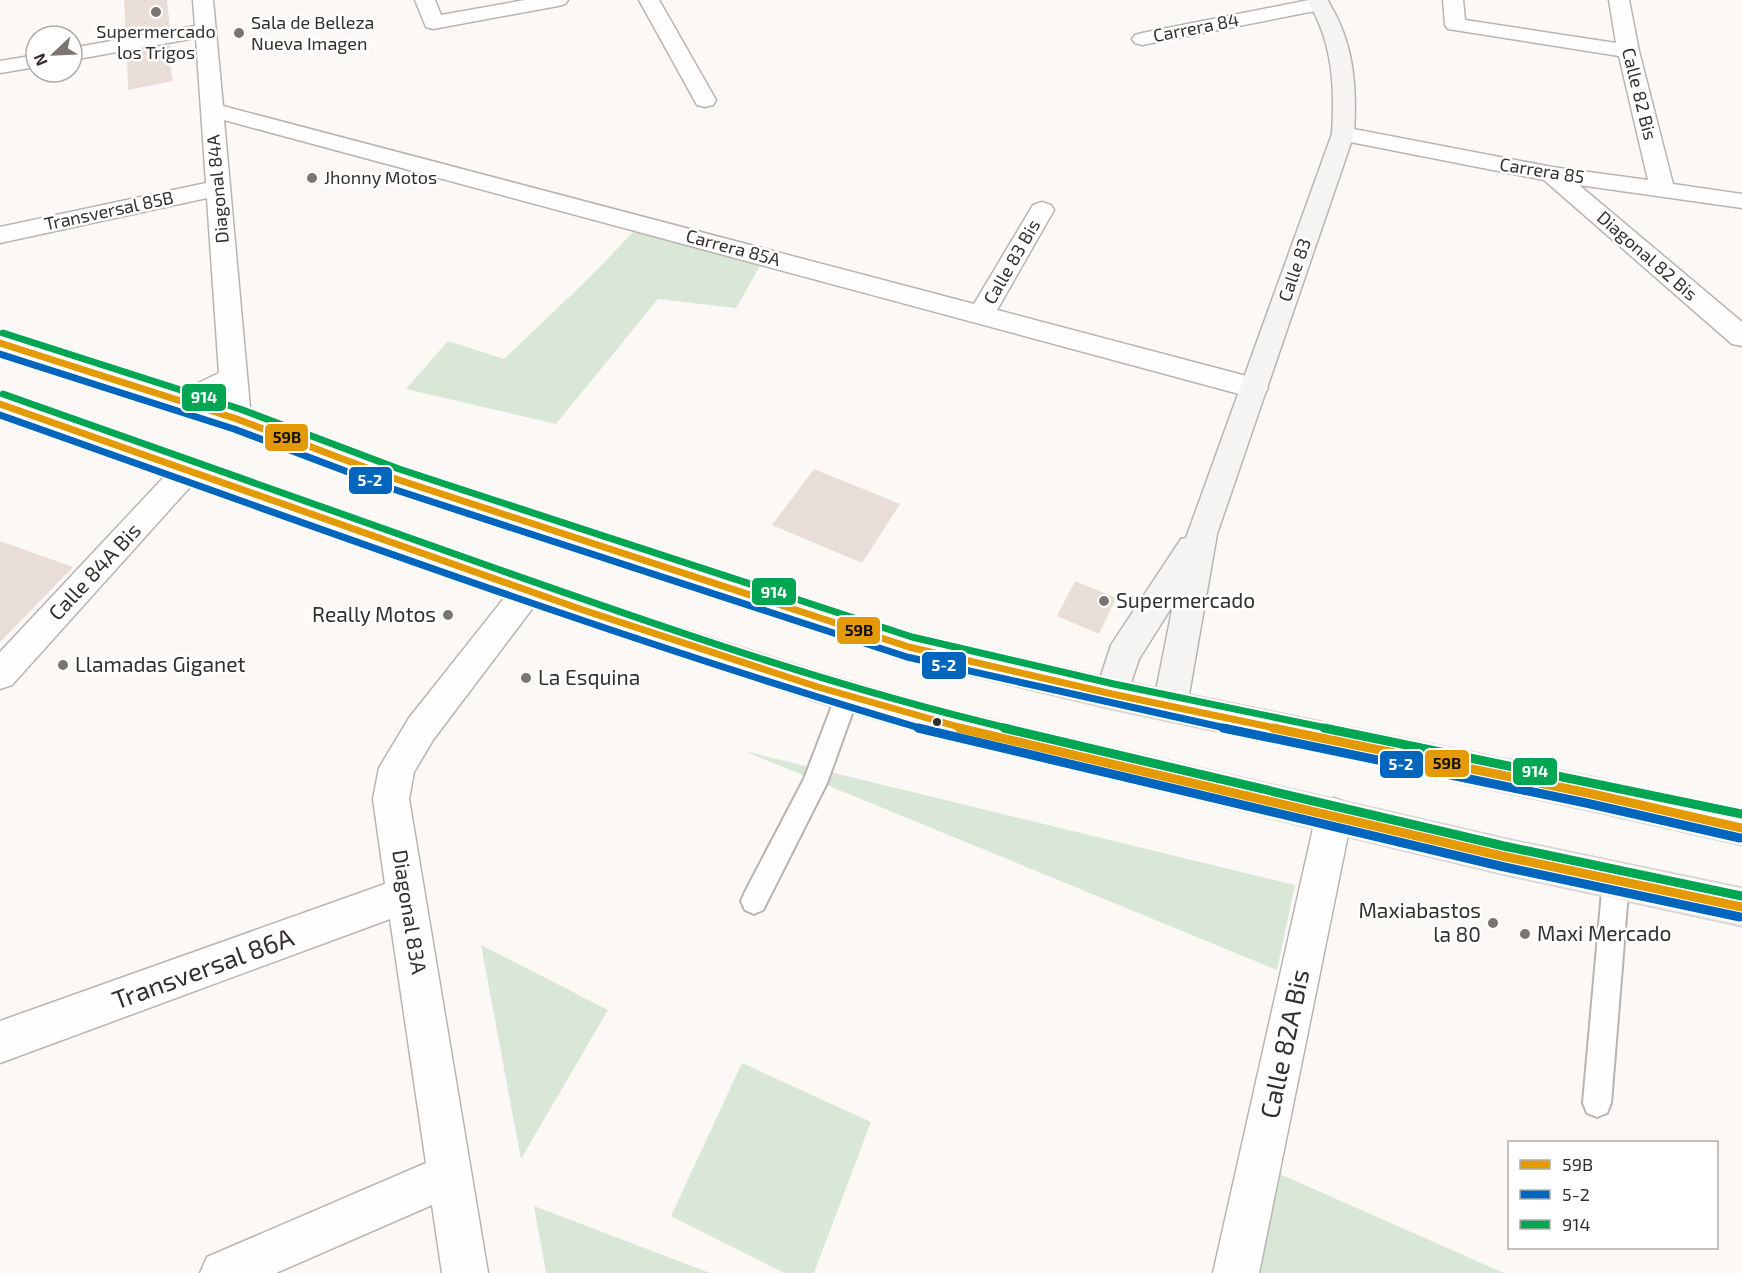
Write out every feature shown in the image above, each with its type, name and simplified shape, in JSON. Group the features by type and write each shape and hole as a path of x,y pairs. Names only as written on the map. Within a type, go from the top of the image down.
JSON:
{"main road":[{"path":"0,343 237,419 396,479 909,647 1112,694 1733,825"},
{"path":"0,404 189,469 527,592 846,697 936,722 1502,855 1742,908"}],"street":[{"name":"Diagonal 84A","path":"203,0 237,419"},
{"path":"425,0 433,23 558,0"},
{"path":"650,0 705,100"},
{"path":"1454,0 1455,26 1628,51"},
{"name":"Calle 82 Bis","path":"1619,0 1628,51 1662,188"},
{"name":"Carrera 84","path":"1142,39 1319,2"},
{"name":"Calle 83","path":"1170,706 1202,534 1343,134 1346,90 1340,52 1334,31 1319,2"},
{"path":"84,52 205,30"},
{"path":"0,67 24,63"},
{"name":"Carrera 85A","path":"212,110 1254,388"},
{"name":"Carrera 85","path":"1343,134 1552,174 1742,201"},
{"name":"Diagonal 82 Bis","path":"1552,174 1742,337"},
{"name":"Transversal 85B","path":"0,235 218,188"},
{"name":"Calle 83 Bis","path":"981,315 1042,210"},
{"path":"183,402 233,378"},
{"name":"Calle 84A Bis","path":"0,675 189,469"},
{"name":"Calle 83","path":"1112,694 1123,656 1202,534"},
{"name":"Diagonal 83A","path":"465,1273 392,800 398,768 421,729 527,592"},
{"name":"Calle 82A Bis","path":"1236,1273 1334,815"},
{"name":"Transversal 86A","path":"0,1042 406,896"},
{"path":"223,1273 450,1175"}],"lane":[{"path":"754,901 815,783 846,697"},
{"path":"1597,1103 1617,880"}],"green space":[{"path":"639,226 768,252 736,308 658,299 556,424 406,389 448,341 504,359 591,276"},
{"path":"744,751 1295,885 1277,970"},
{"path":"481,945 608,1010 521,1159"},
{"path":"742,1063 871,1122 814,1273 784,1273 671,1216"},
{"path":"1259,1165 1504,1273 1237,1273"},
{"path":"534,1206 710,1273 546,1273"}],"building":[{"path":"124,0 167,0 170,28 126,36"},
{"path":"171,45 172,52 168,52 173,81 128,90 127,53"},
{"path":"814,469 900,504 862,563 772,525"},
{"path":"0,541 73,567 0,642"},
{"path":"1075,581 1116,598 1099,634 1057,616"}],"transit line":[{"name":"914","path":"3,333 240,409 399,469 912,637 1114,684 1742,814"},
{"name":"59B","path":"0,343 237,419 396,479 909,647 1112,694 1588,793 1742,828"},
{"name":"5-2","path":"0,354 234,429 393,489 907,657 1110,704 1586,803 1740,838"},
{"name":"914","path":"3,394 586,600 821,677 939,712 1504,846 1742,896"},
{"name":"59B","path":"0,404 583,610 818,687 936,722 1502,856 1742,907"},
{"name":"5-2","path":"0,415 579,620 814,697 933,732 1500,866 1740,917"}],"place":[{"name":"Supermercado los Trigos","path":"156,12"},
{"name":"Sala de Belleza Nueva Imagen","path":"239,33"},
{"name":"Jhonny Motos","path":"312,178"},
{"name":"Supermercado","path":"1104,601"},
{"name":"Really Motos","path":"448,615"},
{"name":"Llamadas Giganet","path":"63,665"},
{"name":"La Esquina","path":"526,678"},
{"name":"Maxiabastos la 80","path":"1493,923"},
{"name":"Maxi Mercado","path":"1525,934"}]}
